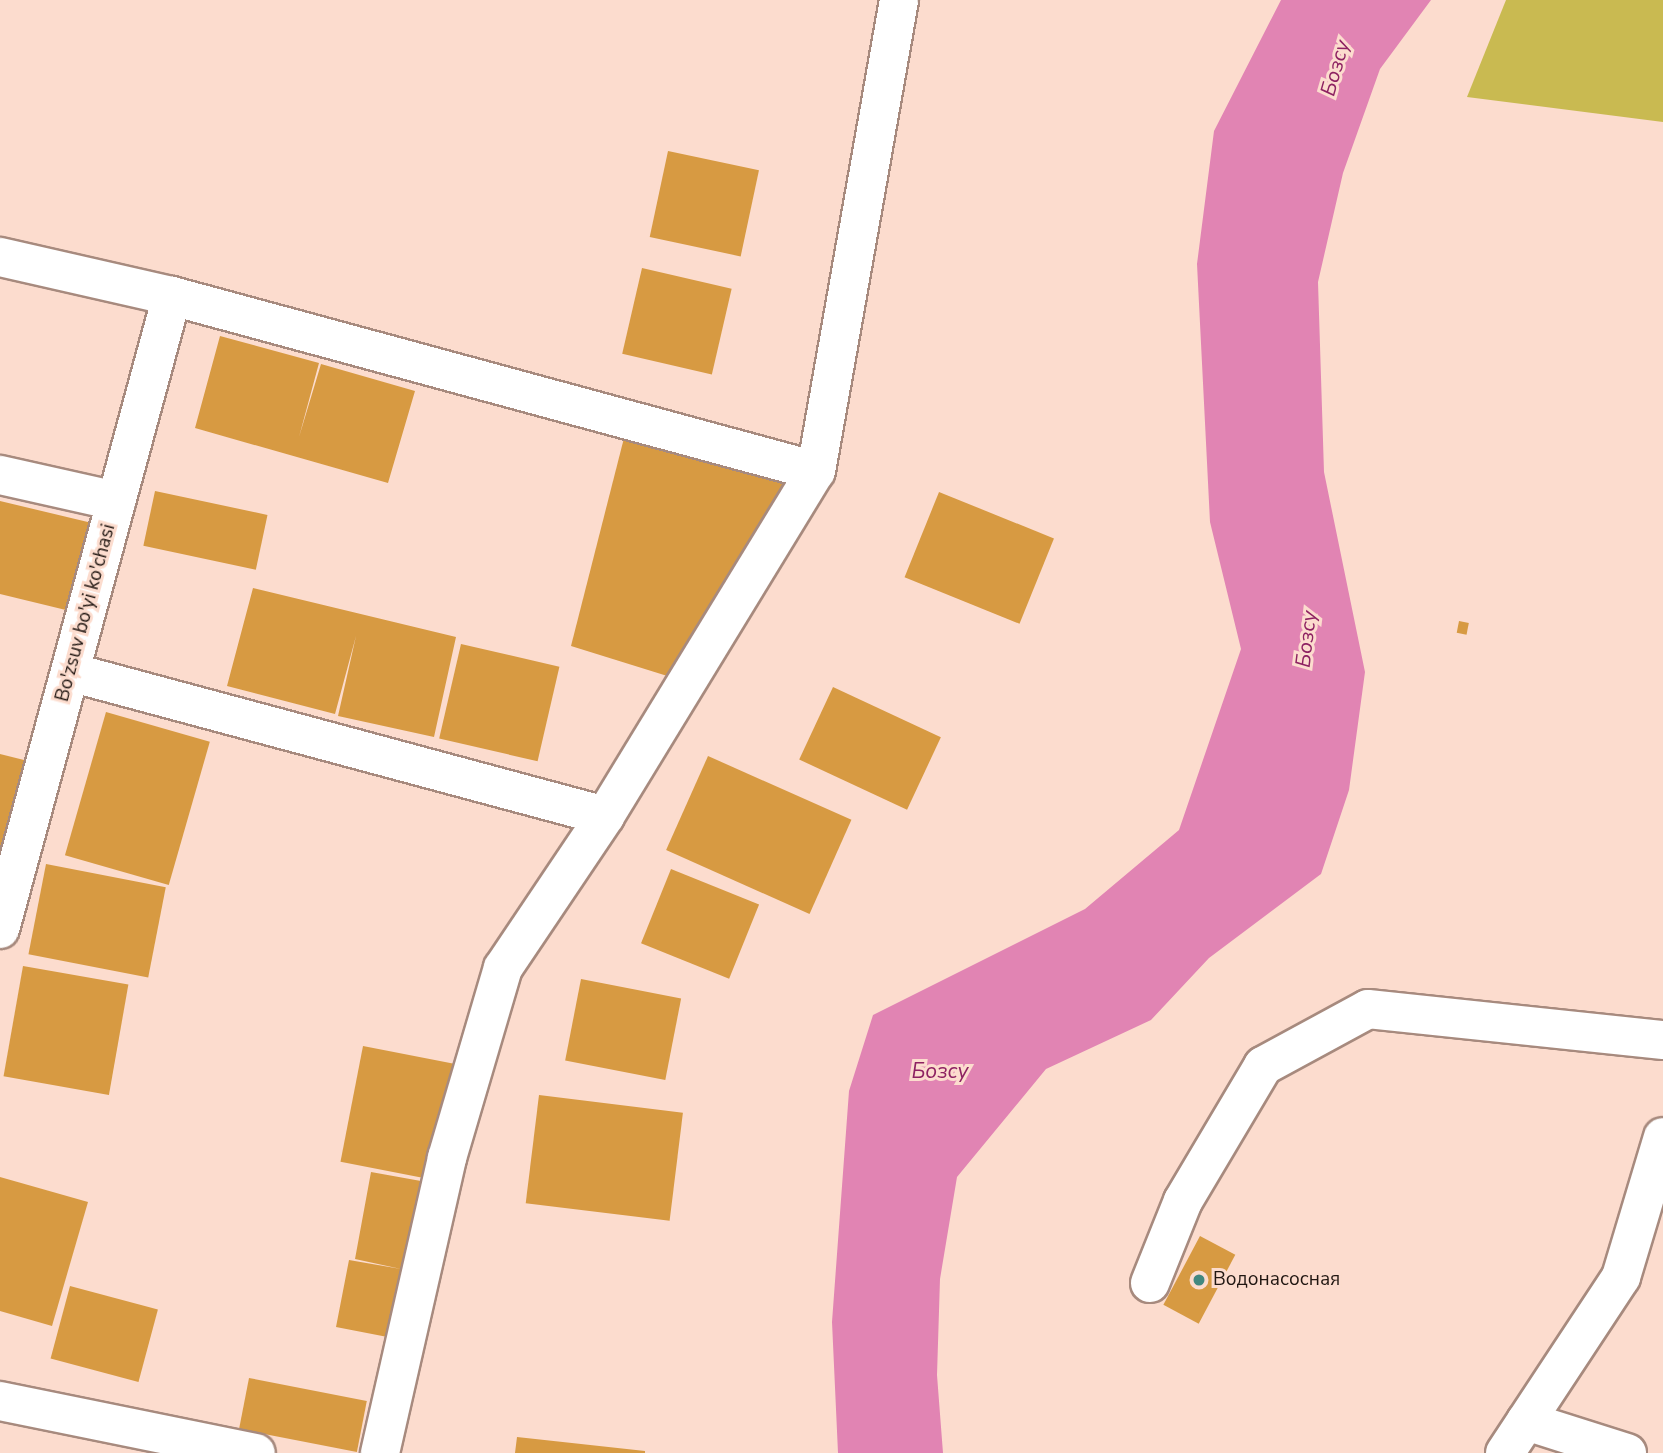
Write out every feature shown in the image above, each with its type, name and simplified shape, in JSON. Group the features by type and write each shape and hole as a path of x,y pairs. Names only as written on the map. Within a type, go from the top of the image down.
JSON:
{"street":[{"path":"380,1453 447,1158 503,968 605,816 816,471 899,0"},
{"path":"0,257 172,296 816,471"},
{"name":"Bo'zsuv bo'yi ko'chasi","path":"0,929 7,870 70,672 172,296"},
{"path":"0,475 116,501"},
{"path":"70,672 605,816"},
{"path":"1150,1283 1183,1201 1263,1066 1368,1009 1663,1040"},
{"path":"1505,1453 1621,1277 1663,1137"},
{"path":"0,1401 256,1453"},
{"path":"1526,1421 1627,1453"}],"shaded area":[{"path":"1506,0 1663,0 1663,122 1467,97"}],"water":[{"name":"Бозсу","path":"1281,0 1431,0 1380,69 1343,173 1318,282 1324,472 1365,672 1349,790 1321,874 1209,958 1151,1020 1046,1069 957,1177 940,1279 937,1375 943,1453 838,1453 832,1322 849,1091 873,1015 1085,909 1179,830 1241,649 1210,522 1197,264 1214,131"}],"building":[{"path":"668,151 759,170 741,256 650,237"},
{"path":"642,268 732,289 712,374 622,354"},
{"path":"220,336 319,363 299,437 321,364 415,391 388,483 195,428"},
{"path":"624,438 794,480 677,679 571,646"},
{"path":"155,491 267,515 256,570 143,546"},
{"path":"939,492 1054,538 1020,624 905,577"},
{"path":"0,501 92,523 70,611 0,594"},
{"path":"253,588 456,637 434,737 338,716 356,636 335,714 227,686"},
{"path":"1459,621 1469,623 1467,635 1457,633"},
{"path":"461,644 559,667 538,761 439,739"},
{"path":"833,687 941,737 907,810 799,760"},
{"path":"106,712 210,742 169,885 65,855"},
{"path":"0,754 28,761 6,846 0,845"},
{"path":"708,756 851,820 810,914 666,850"},
{"path":"46,864 166,887 148,978 28,954"},
{"path":"671,869 759,905 729,979 641,943"},
{"path":"23,966 128,985 109,1095 4,1076"},
{"path":"581,979 681,998 665,1080 565,1060"},
{"path":"363,1046 455,1064 433,1180 340,1162"},
{"path":"539,1095 683,1113 670,1221 526,1203"},
{"path":"371,1172 432,1183 403,1340 336,1327 349,1260 401,1269 355,1259"},
{"path":"0,1177 88,1202 52,1326 0,1311"},
{"name":"Водонасосная","path":"1200,1236 1235,1255 1199,1324 1163,1305"},
{"path":"70,1286 158,1310 138,1382 51,1358"},
{"path":"249,1378 367,1401 357,1452 239,1429"},
{"path":"517,1437 645,1451 645,1453 515,1453"}],"place":[{"name":"Водонасосная","path":"1199,1280"}]}
